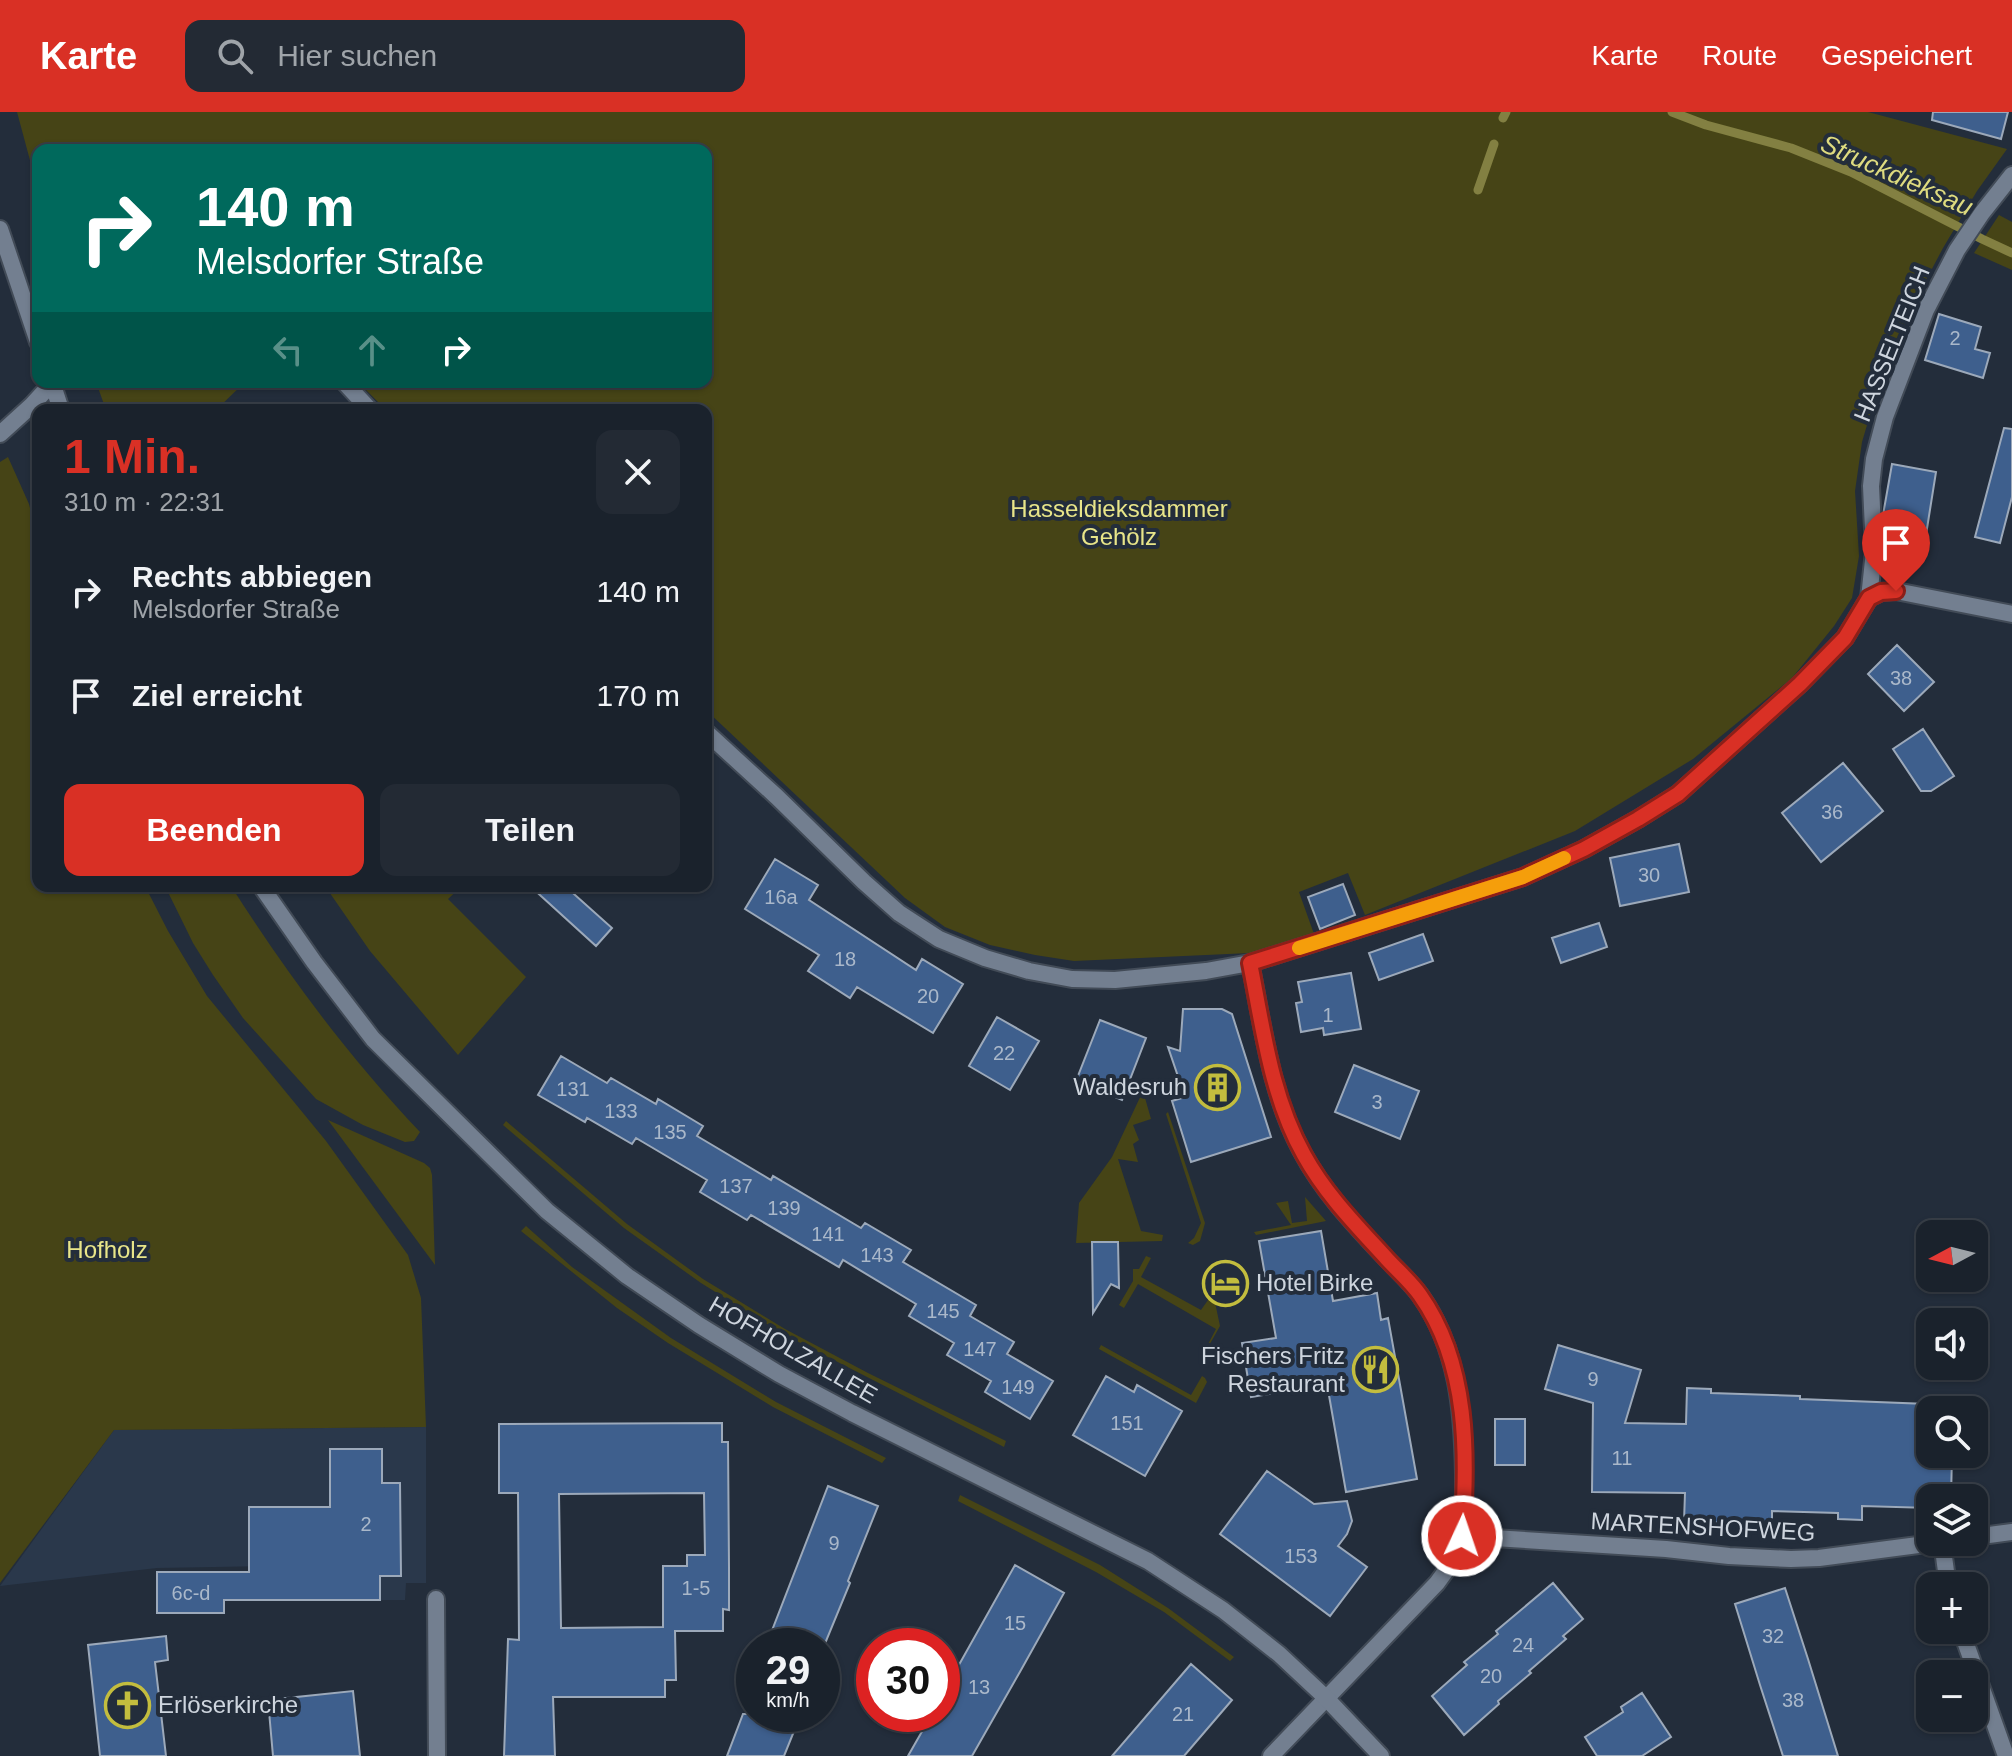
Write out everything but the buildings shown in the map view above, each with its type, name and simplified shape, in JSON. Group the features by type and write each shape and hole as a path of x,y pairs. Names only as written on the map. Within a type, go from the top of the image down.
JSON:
{"street":[{"name":"HASSELTEICH","path":"1869,598 1874,551 1871,486 1874,459 1885,417 1926,310 1957,250 2012,175"},
{"path":"0,229 32,324"},
{"path":"33,404 48,388"},
{"path":"350,388 364,404"},
{"path":"0,434 32,405"},
{"path":"712,737 864,882 899,913 939,939 985,958 1029,971 1072,979 1115,980 1206,971 1250,963 1523,877 1584,849 1678,794 1800,684 1845,638 1869,598 1881,592 1896,591 2012,614"},
{"name":"HOFHOLZALLEE","path":"265,892 373,1039 547,1211 627,1276 779,1374 1148,1561 1223,1610 1279,1654 1381,1756"},
{"path":"1250,963 1273,1075 1292,1133 1331,1198 1420,1295 1443,1338 1454,1368 1463,1426 1464,1507 1462,1536 1456,1556 1437,1583 1271,1756"},
{"path":"1988,1535 2012,1532"},
{"name":"MARTENSHOFWEG","path":"1462,1536 1791,1559 1916,1545"},
{"path":"436,1599 437,1756"},
{"path":"1966,1644 2006,1756"}],"shaded area":[{"path":"426,1427 426,1583 406,1583 405,1600 269,1600 268,1566 157,1568 0,1586 114,1430"}],"green space":[{"name":"Hasseldieksdammer Gehölz","path":"17,112 1868,112 2007,149 1943,248 1916,299 1878,388 1862,442 1855,491 1859,556 1852,598 1792,678 1693,759 1575,831 1365,915 1348,873 1299,892 1314,934 1250,953 1074,961 990,945 945,927 905,898 712,716 712,404 380,404 364,388 712,388 712,144 32,144 32,168"},
{"path":"1999,215 2012,222 2012,270 1974,253"},
{"path":"98,388 239,388 222,404 104,404"},
{"name":"Hofholz","path":"8,457 32,516 32,892 148,892 207,996 326,1141 408,1255 421,1298 426,1427 114,1430 0,1583 0,462"},
{"path":"168,892 235,892 320,1014 420,1132 414,1141 405,1142 363,1125 316,1099 243,1018 193,943"},
{"path":"329,892 456,892 448,899 526,977 458,1055 370,951"},
{"path":"1143,1091 1151,1119 1133,1125 1139,1140 1133,1144 1138,1162 1118,1159 1141,1231 1163,1235 1162,1241 1076,1243 1079,1203 1112,1157"},
{"path":"1168,1112 1205,1223 1200,1241 1193,1245 1188,1243 1201,1223 1166,1114"},
{"path":"328,1120 430,1168 435,1265"},
{"path":"506,1121 627,1224 703,1279 785,1329 1006,1441 1004,1447 783,1334 701,1283 624,1228 503,1125"},
{"path":"1305,1197 1326,1221 1256,1235 1254,1232 1291,1225 1276,1203 1288,1201 1292,1223 1307,1221"},
{"path":"526,1226 572,1267 671,1338 776,1402 886,1458 882,1463 773,1407 668,1343 617,1308 521,1231"},
{"path":"1146,1256 1151,1258 1141,1277 1201,1310 1213,1293 1220,1326 1207,1349 1216,1329 1138,1284 1124,1308 1119,1305 1133,1281 1133,1269 1139,1269"},
{"path":"1101,1345 1191,1395 1202,1376 1207,1382 1196,1403 1099,1349"},
{"path":"960,1495 1100,1565 1168,1608 1234,1657 1230,1661 1164,1612 1096,1572 958,1501"}],"waterway":[{"path":"1503,118 1506,112"},
{"name":"Struckdieksau","path":"1672,112 1706,125 1791,148 1851,172 2012,253"},
{"path":"1478,190 1494,144"}],"slow traffic":[{"path":"1299,948 1459,899 1523,877 1564,858"}],"place":[{"name":"Waldesruh","path":"1218,1087"},
{"name":"Hotel Birke","path":"1225,1283"},
{"name":"Fischers Fritz Restaurant","path":"1376,1370"},
{"name":"Erlöserkirche","path":"127,1705"}],"route":[{"path":"1462,1536 1463,1426 1454,1368 1443,1338 1420,1295 1331,1198 1292,1133 1273,1075 1250,963 1523,877 1584,849 1638,819 1678,794 1800,684 1845,638 1869,598 1881,592 1896,591"}]}
